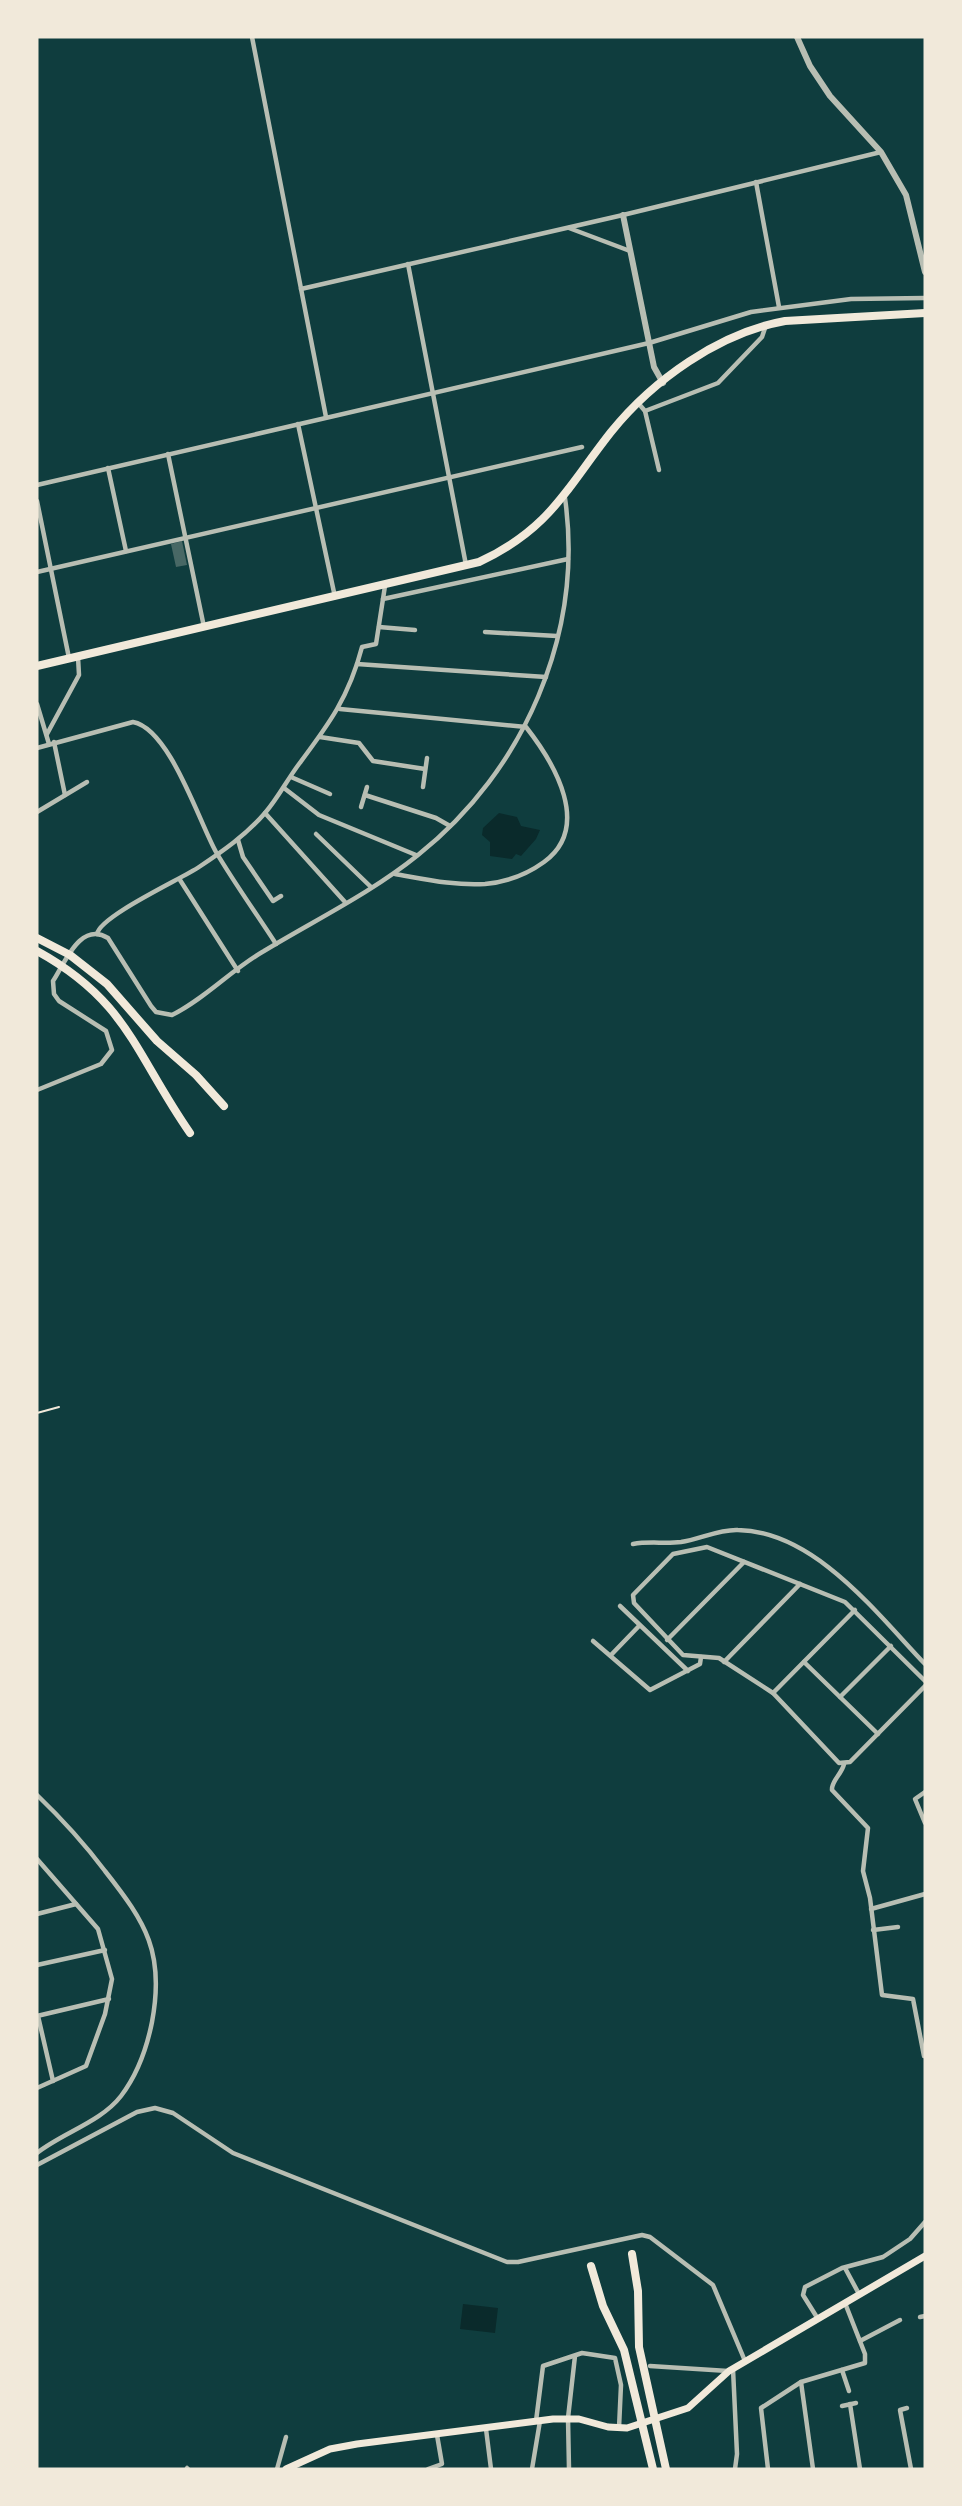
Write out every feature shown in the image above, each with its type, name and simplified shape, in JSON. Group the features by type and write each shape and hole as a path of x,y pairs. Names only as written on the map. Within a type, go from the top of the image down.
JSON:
{"main road":[{"path":"37,666 467,567 526,536 565,498 613,430 642,407 663,383 722,340 766,324 925,313"},
{"path":"37,938 70,955 120,997 157,1041 196,1074 224,1106"},
{"path":"37,951 63,965 87,983 119,1016 141,1049 162,1093 190,1133"},
{"path":"632,2254 638,2291 639,2347 666,2469"},
{"path":"285,2469 343,2446 538,2421 568,2418 618,2429 643,2426 688,2409 731,2370 925,2256"},
{"path":"591,2266 603,2306 624,2350 653,2469"}],"street":[{"path":"253,37 326,417"},
{"path":"797,37 810,66 830,96 881,152 906,195 925,272"},
{"path":"302,289 624,215 881,152"},
{"path":"756,182 779,307"},
{"path":"624,215 649,343 656,373 663,383"},
{"path":"566,227 631,251"},
{"path":"408,264 467,567"},
{"path":"37,485 649,343 779,307 851,299 925,298"},
{"path":"659,470 642,407 716,385 762,337 766,324"},
{"path":"298,424 335,597"},
{"path":"37,572 582,447"},
{"path":"168,454 204,628"},
{"path":"108,468 126,551"},
{"path":"37,1090 93,1068 108,1057 112,1050 106,1031 59,1001 54,994 53,981 82,938 97,934 108,938 150,1006 164,1015 180,1011 276,944 394,873 450,826 500,769 526,727 546,677 557,636 568,559 569,526 565,498"},
{"path":"37,501 51,569 79,675 47,734"},
{"path":"383,599 568,559"},
{"path":"479,562 487,576"},
{"path":"97,934 101,925 120,912 180,880 218,855 238,840 265,813 340,709 362,648 376,644 385,586"},
{"path":"379,627 415,630"},
{"path":"485,632 557,636"},
{"path":"358,664 546,677"},
{"path":"37,704 52,743 65,795"},
{"path":"340,709 526,727"},
{"path":"37,748 133,722 147,728 178,773 218,855 276,944"},
{"path":"394,873 485,884 511,880 530,872 561,847 569,815 548,763 526,727"},
{"path":"320,737 359,743 373,761 425,769"},
{"path":"423,787 427,758"},
{"path":"290,777 330,794"},
{"path":"37,812 86,782"},
{"path":"361,807 367,787"},
{"path":"284,788 319,815 417,856"},
{"path":"365,795 436,817 450,826"},
{"path":"265,813 345,902"},
{"path":"316,834 371,887"},
{"path":"238,840 243,857 273,901 281,896"},
{"path":"180,880 238,971"},
{"path":"633,1544 677,1543 735,1529 752,1531 786,1543 826,1565 854,1588 925,1664"},
{"path":"844,1764 839,1763 773,1693 712,1656 688,1657 667,1640 632,1599 678,1552 707,1547 800,1584 855,1610 925,1683 878,1734 844,1764 842,1775 833,1783 832,1790 868,1828 863,1871 871,1909 882,1995 912,1999 925,2056"},
{"path":"667,1640 744,1562"},
{"path":"724,1662 800,1584"},
{"path":"620,1606 688,1671"},
{"path":"773,1693 855,1610"},
{"path":"611,1655 639,1626"},
{"path":"593,1641 650,1690 700,1664 701,1657"},
{"path":"840,1697 891,1646"},
{"path":"804,1662 878,1734"},
{"path":"925,1792 915,1799 915,1803 925,1823"},
{"path":"37,1795 66,1823 139,1914 151,1944 158,1988 149,2039 121,2096 95,2117 37,2153"},
{"path":"37,1861 98,1929 113,1987 86,2066 37,2088"},
{"path":"871,1909 925,1894"},
{"path":"37,1914 76,1904"},
{"path":"873,1930 898,1927"},
{"path":"37,1965 105,1950"},
{"path":"53,2081 37,2016 109,1999"},
{"path":"916,2018 925,2021"},
{"path":"37,2165 137,2112 155,2108 173,2113 233,2153 507,2262 518,2262 642,2235 650,2237 713,2285 745,2361"},
{"path":"818,2319 802,2291 845,2268 883,2257 911,2239 925,2222"},
{"path":"845,2268 859,2294"},
{"path":"768,2469 761,2408 801,2382 864,2363 865,2354 845,2303"},
{"path":"860,2341 900,2320"},
{"path":"532,2469 542,2366 582,2353 615,2358 621,2385 618,2429"},
{"path":"569,2469 568,2418 575,2356"},
{"path":"650,2366 731,2370 737,2454 734,2469"},
{"path":"842,2370 849,2391"},
{"path":"801,2382 813,2469"},
{"path":"842,2406 853,2403 860,2469"},
{"path":"907,2408 900,2410 911,2469"},
{"path":"486,2429 491,2469"},
{"path":"428,2469 442,2464 437,2435"},
{"path":"277,2469 286,2437"}],"path":[{"path":"37,1413 59,1407"}],"water":[{"path":"499,813 517,817 521,826 540,830 521,856 516,854 512,859 490,856 490,842 482,835 483,828"},
{"path":"463,2304 498,2308 495,2333 460,2329"}],"building":[{"path":"182,541 187,565 176,567 171,544"}]}
